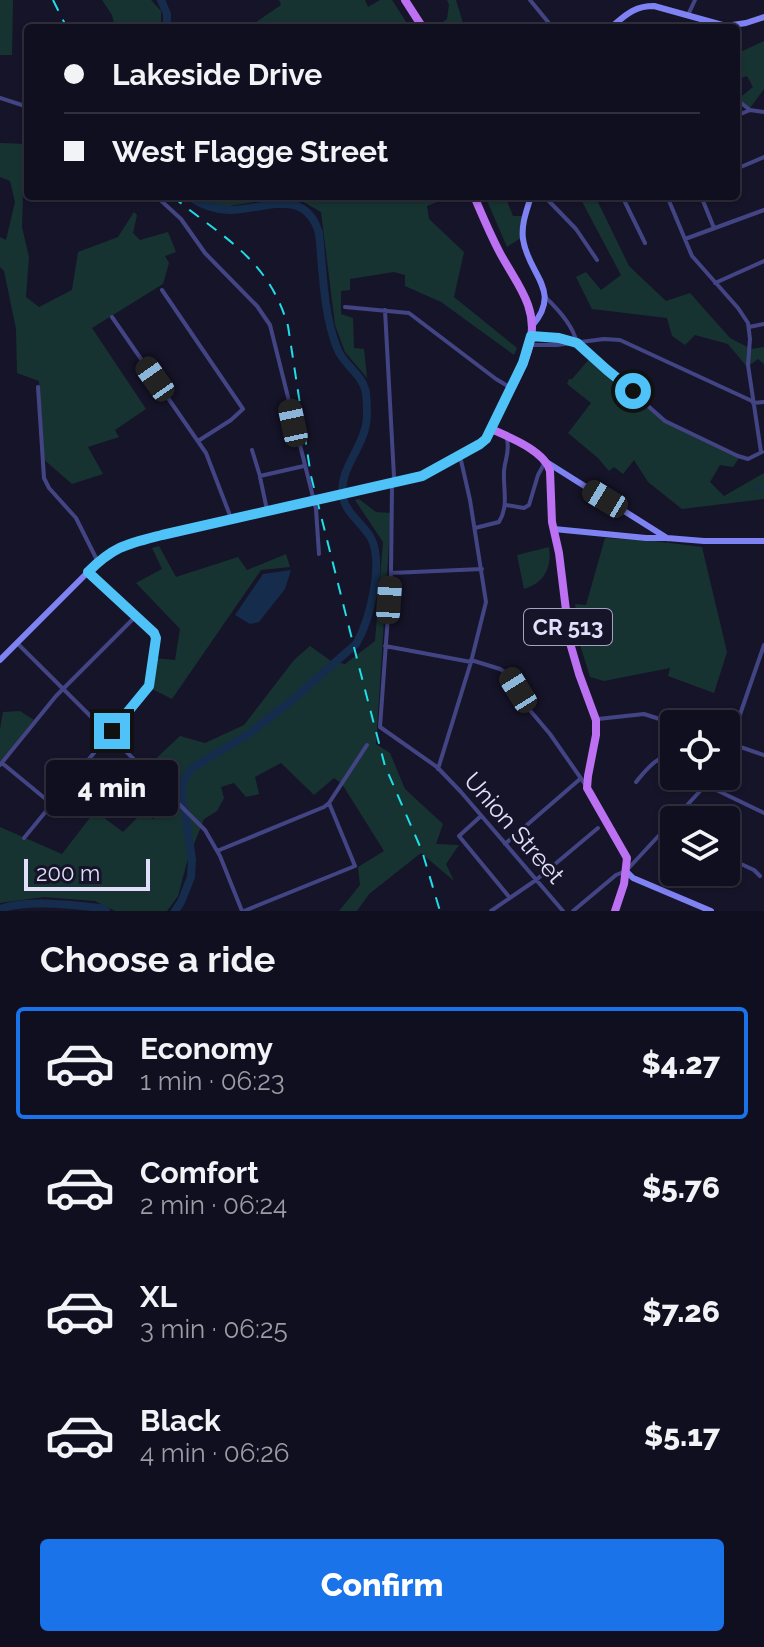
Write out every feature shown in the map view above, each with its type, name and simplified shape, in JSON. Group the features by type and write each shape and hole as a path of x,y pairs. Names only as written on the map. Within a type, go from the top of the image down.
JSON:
{"main road":[{"path":"405,0 420,24"},
{"path":"476,200 501,256 524,292 530,308 531,336 491,429 527,447 547,462"},
{"name":"CR 513","path":"547,462 556,474 551,506 572,653 596,720 587,788"},
{"path":"587,788 627,858 624,884 615,911"}],"street":[{"path":"530,0 550,24"},
{"path":"688,15 695,0"},
{"path":"615,24 635,9 654,6 719,24"},
{"path":"740,24 764,17"},
{"path":"0,98 24,106"},
{"path":"740,102 750,110 764,112"},
{"path":"740,114 750,110"},
{"path":"740,167 764,157"},
{"path":"160,200 181,219 210,259 267,320 313,500 319,554"},
{"path":"530,200 523,226 524,243 545,297 531,336"},
{"path":"548,200 573,225 597,260"},
{"path":"624,200 645,243"},
{"path":"531,336 577,343 676,428 748,459 763,452 752,402 747,358 749,327 738,308 692,256 669,200"},
{"path":"703,200 714,228"},
{"path":"685,239 763,210 764,218"},
{"path":"715,283 764,261"},
{"path":"162,290 243,409 198,441"},
{"path":"545,297 575,335 577,343"},
{"path":"345,307 409,313 511,388"},
{"path":"385,310 393,482 391,573 385,646 505,670 528,708 587,788"},
{"path":"112,317 206,453 231,518"},
{"path":"749,327 764,324"},
{"path":"531,336 577,343 620,340 752,402 764,402"},
{"path":"38,387 44,478 76,518 98,562"},
{"path":"0,660 110,552 231,518 422,476 484,442 491,429"},
{"path":"474,528 502,521 506,505 504,470 509,452 507,437"},
{"path":"252,450 267,510"},
{"path":"438,769 486,607 482,569 460,456"},
{"path":"506,505 524,508 529,505 538,475 547,462"},
{"path":"260,476 304,466"},
{"path":"556,474 667,538"},
{"path":"648,538 649,526"},
{"path":"554,529 648,538 764,541"},
{"path":"391,573 482,569"},
{"path":"24,838 150,684 156,636 88,572"},
{"path":"53,805 1,764 63,689 136,616"},
{"path":"17,643 205,830 243,911 355,866 329,803"},
{"path":"740,710 764,645"},
{"name":"Union Street","path":"385,646 380,727 438,769 563,911"},
{"path":"596,720 644,714 660,719"},
{"path":"217,851 329,803 367,745"},
{"path":"740,746 764,755"},
{"path":"636,782 660,758"},
{"path":"505,844 580,779"},
{"path":"685,806 700,790"},
{"path":"720,790 764,813"},
{"path":"481,816 459,836 510,898"},
{"path":"491,911 536,880 598,828"},
{"path":"573,911 616,875 626,871 660,833"},
{"path":"740,864 760,876"},
{"path":"626,871 633,878 709,911"}],"green space":[{"path":"0,0 13,0 12,55 0,55"},
{"path":"102,0 151,0 161,11 161,24 114,24"},
{"path":"279,0 365,0 368,7 380,0 392,0 407,24 253,24 281,5"},
{"path":"447,0 456,0 463,23 474,24 440,24 447,19"},
{"path":"764,41 764,89 750,108 740,100 753,87 747,76 740,79 740,52"},
{"path":"0,143 24,144 22,227 29,257 26,297 39,307 72,290 78,252 118,237 134,212 137,215 133,233 140,240 168,232 176,252 165,256 169,263 163,284 92,328 146,409 115,430 119,437 88,447 103,474 72,484 41,457 39,381 17,373 16,329 4,271 0,267 0,237 6,240 15,202 10,181 0,177"},
{"path":"199,200 268,200 223,207"},
{"path":"300,200 442,200 427,206 429,219 464,252 454,297 517,348 514,355 441,302 405,286 405,275 394,272 350,279 350,290 341,291 341,314 353,318 354,348 364,349 367,378 345,352 335,325 321,212"},
{"path":"487,200 507,200 513,216 523,216 521,238 507,247"},
{"path":"581,200 597,200 629,266 666,301 690,293 730,338 751,349 764,347 764,364 758,359 747,367 728,344 695,335 685,345 672,336 667,318 592,309 576,277 586,272 601,290 621,275"},
{"path":"591,357 656,414 739,458 733,467 720,465 710,482 724,496 764,473 764,499 682,509 648,482 634,460 623,474 614,467 609,471 568,433 591,403 567,384"},
{"path":"359,499 376,512 391,513 376,744 390,753 405,789 443,824 436,844 459,845 446,864 454,881 421,853 369,894 357,911 339,911 360,885 358,867 384,851 342,784 334,778 314,795 281,763 255,777 259,794 246,797 234,783 221,787 224,798 217,811 204,819 178,896 167,911 115,911 95,901 44,897 0,903 0,827 62,854 95,811 123,832 142,813 153,819 165,811 149,765 180,736 205,743 244,725 294,660 310,646 331,661 345,664 375,641 383,542 355,500"},
{"path":"605,538 702,547 727,652 714,693 668,676 670,668 604,681 590,677 581,648 575,604 586,605"},
{"path":"159,546 176,577 238,557 247,570 286,554 290,567 261,570 172,699 148,687 154,658 175,660 180,629 136,583 162,569 152,548"},
{"path":"549,547 545,574 537,583 524,589 517,555"},
{"path":"20,711 34,720 0,762 3,712"}],"water":[{"path":"291,570 285,589 259,622 250,624 235,615 263,574"}],"waterway":[{"path":"161,0 167,14 167,24"},
{"path":"175,911 191,877 192,859 182,793 184,779 192,768 247,735 291,701 356,644 366,621 376,577 375,549 371,538 348,509 342,489 366,425 366,393 361,380 340,354 332,334 324,291 319,233 313,219 294,205 223,210 194,200"},
{"path":"755,489 764,487"},
{"path":"0,909 23,904 50,904 106,911"}],"railway":[{"path":"53,0 65,24"},
{"path":"177,200 242,251 256,266 269,283 288,326 311,476 358,663 385,766 422,851 440,911"}],"route":[{"path":"112,731 149,686 156,638 88,572 110,552 162,535 426,474 486,439 523,363 531,336 577,343 633,391"}]}
